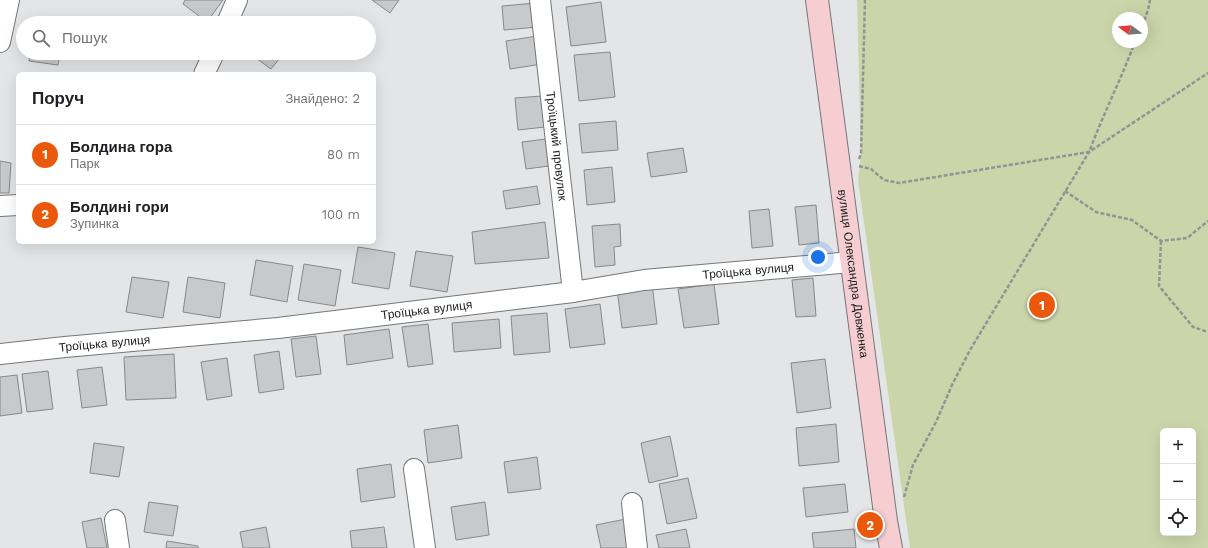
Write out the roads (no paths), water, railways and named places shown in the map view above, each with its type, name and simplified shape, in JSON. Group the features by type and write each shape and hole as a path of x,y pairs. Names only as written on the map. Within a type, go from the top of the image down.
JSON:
{"main road":[{"name":"вулиця Олександра Довженка","path":"817,0 886,521 891,548"}],"street":[{"path":"0,42 9,0"},
{"path":"230,16 237,0"},
{"name":"Троїцький провулок","path":"540,0 573,292"},
{"path":"205,72 211,60"},
{"path":"0,206 16,205"},
{"name":"Троїцька вулиця","path":"0,354 278,328 573,292 644,280 852,262"},
{"path":"414,469 425,548"},
{"path":"632,503 637,548"},
{"path":"115,520 119,548"}],"place":[{"name":"Болдина гора","path":"1042,305"},
{"name":"Болдині гори","path":"870,525"}]}
